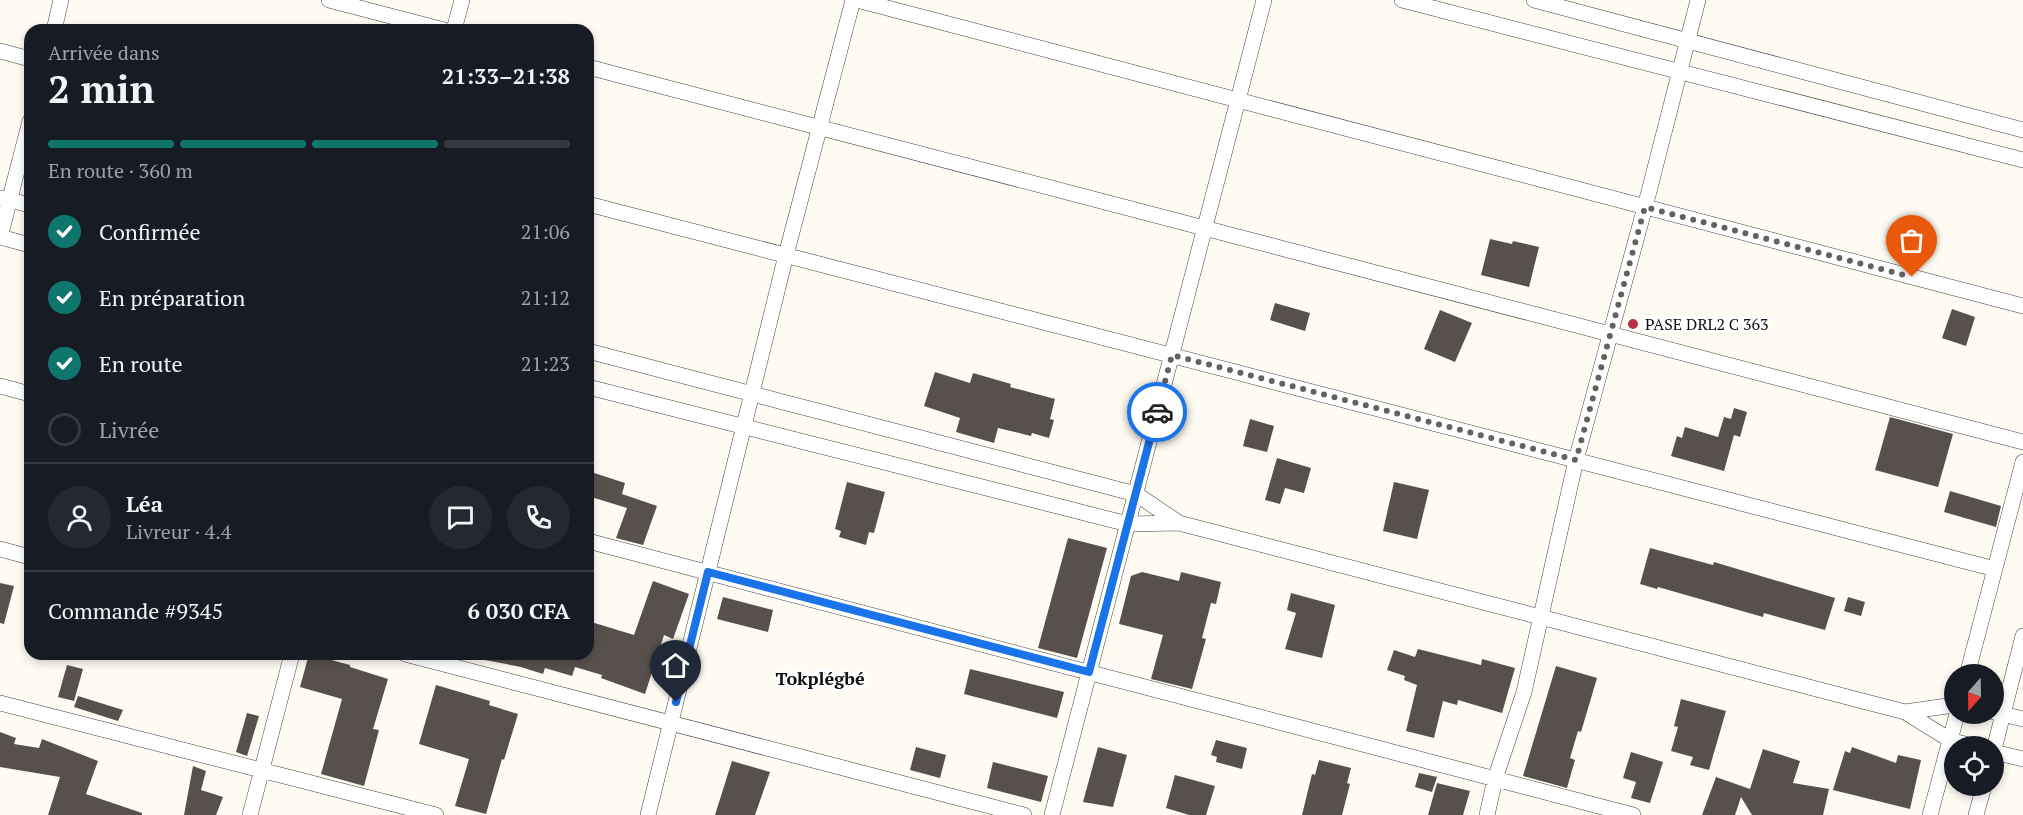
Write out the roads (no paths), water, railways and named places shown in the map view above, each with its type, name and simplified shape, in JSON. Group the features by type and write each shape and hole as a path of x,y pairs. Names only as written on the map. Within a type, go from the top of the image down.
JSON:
{"street":[{"path":"56,24 62,0"},
{"path":"329,0 421,24"},
{"path":"456,24 462,0"},
{"path":"648,815 786,255 855,0 2023,306"},
{"path":"1053,815 1264,0"},
{"path":"1402,0 2023,160"},
{"path":"1534,0 2023,130"},
{"path":"1487,815 1495,779 1524,692 1576,460 1645,207 1698,0"},
{"path":"0,51 24,57"},
{"path":"594,70 2023,442"},
{"path":"24,140 5,199 0,237 24,243"},
{"path":"5,199 24,204"},
{"path":"594,206 1995,569"},
{"path":"594,353 1136,494 1179,523"},
{"path":"0,386 24,392"},
{"path":"594,389 1128,524 1179,523 1905,712 1944,736"},
{"path":"1970,664 2023,462"},
{"path":"594,543 1633,815"},
{"path":"0,549 24,555"},
{"path":"2004,695 2023,636"},
{"path":"250,815 290,660"},
{"path":"428,660 1024,815"},
{"path":"0,703 436,815"},
{"path":"1905,712 1944,706"},
{"path":"2004,714 2023,719"},
{"path":"2004,753 2023,759"},
{"path":"1930,815 1944,762"},
{"path":"1976,815 1981,796"}],"place":[{"name":"PASE DRL2 C 363","path":"1633,324"}],"district":[{"name":"Tokplégbé","path":"820,679"}]}
